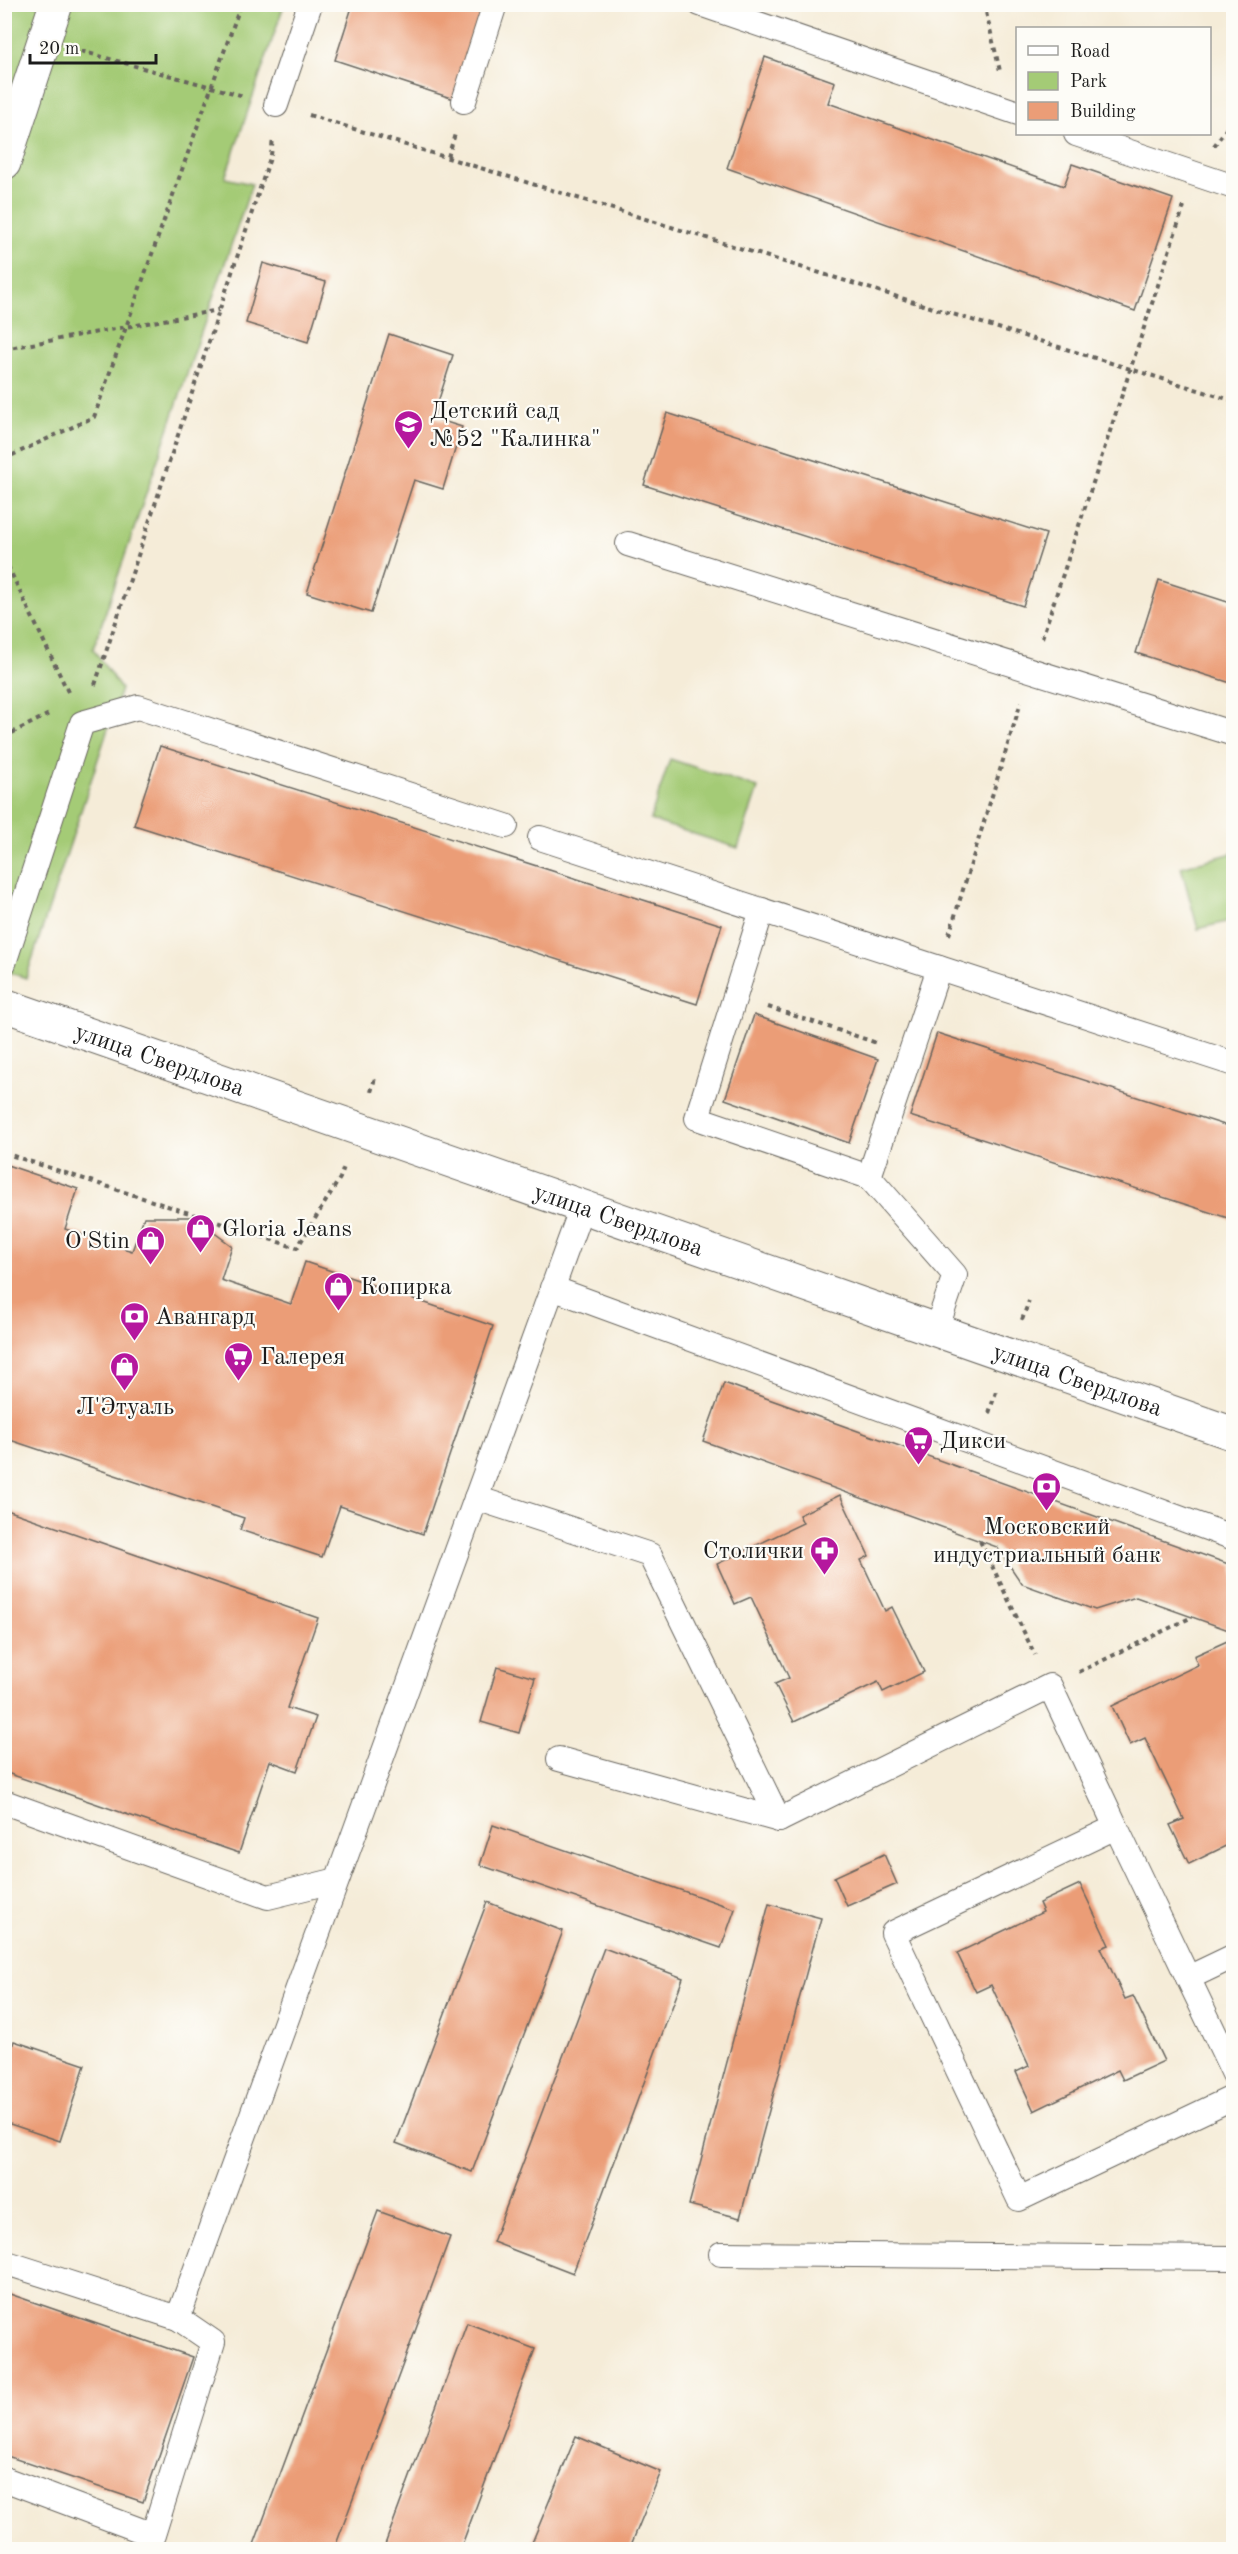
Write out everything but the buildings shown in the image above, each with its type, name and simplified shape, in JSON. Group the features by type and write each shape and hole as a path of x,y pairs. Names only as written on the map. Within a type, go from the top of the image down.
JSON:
{"street":[{"path":"4,163 56,4"},
{"name":"улица Свердлова","path":"4,1005 1233,1434"}],"lane":[{"path":"276,105 310,4"},
{"path":"464,101 495,4"},
{"path":"699,4 1013,112"},
{"path":"1079,135 1233,188"},
{"path":"628,544 1233,734"},
{"path":"4,963 77,712 138,707 506,826"},
{"path":"540,838 1233,1064"},
{"path":"762,910 697,1119 869,1177 955,1275 936,1330"},
{"path":"869,1177 939,968"},
{"path":"178,2318 582,1207"},
{"path":"552,1288 1233,1538"},
{"path":"476,1498 650,1556 779,1820"},
{"path":"559,1759 779,1820 1050,1686 1233,2074"},
{"path":"4,1802 268,1897 337,1880"},
{"path":"1116,1827 893,1933 1020,2199 1233,2097"},
{"path":"1188,1978 1233,1956"},
{"path":"721,2254 1233,2258"},
{"path":"4,2262 178,2318 213,2342 153,2535 4,2479"}],"path":[{"path":"4,459 94,417 241,4"},
{"path":"984,4 1013,112"},
{"path":"44,41 276,105 1233,401"},
{"path":"77,712 219,310 271,155 276,105"},
{"path":"939,968 1031,670 1195,174 1233,118"},
{"path":"4,349 219,310"},
{"path":"4,558 77,712"},
{"path":"4,737 77,712"},
{"path":"736,996 909,1054"},
{"path":"4,1153 297,1248 340,1178 375,1078"},
{"path":"980,1541 1050,1686 1192,1617"}],"green space":[{"path":"5,5 284,5 225,178 252,184 93,649 121,689 26,978 5,971"},
{"path":"670,759 758,788 738,848 650,820"},
{"path":"1233,853 1233,920 1198,929 1181,867"}],"place":[{"name":"Детский сад №52 \"Калинка\"","path":"409,450"},
{"name":"Gloria Jeans","path":"201,1254"},
{"name":"O'Stin","path":"151,1266"},
{"name":"Копирка","path":"339,1312"},
{"name":"Авангард","path":"134,1342"},
{"name":"Галерея","path":"239,1382"},
{"name":"Л'Этуаль","path":"125,1392"},
{"name":"Дикси","path":"919,1466"},
{"name":"Московский индустриальный банк","path":"1047,1512"},
{"name":"Столички","path":"825,1576"}]}
